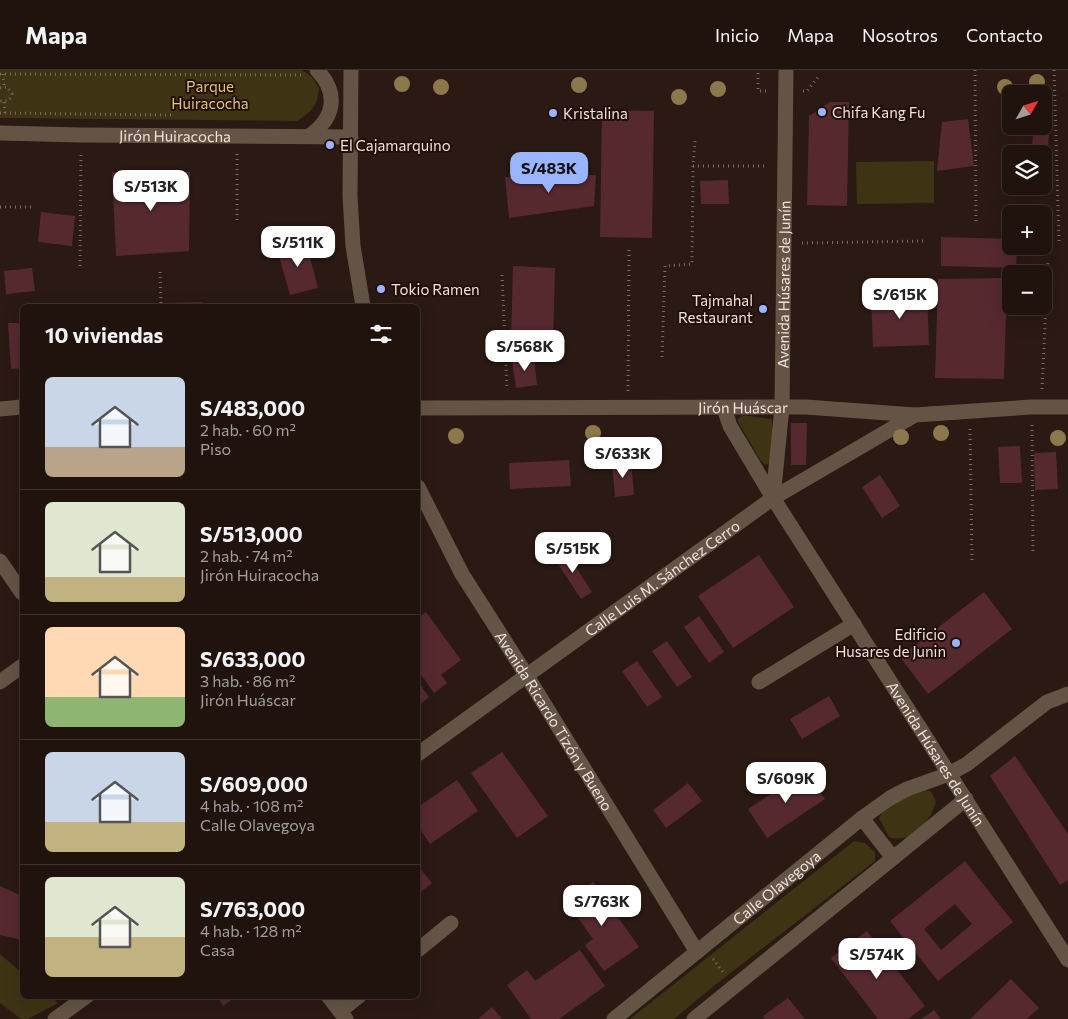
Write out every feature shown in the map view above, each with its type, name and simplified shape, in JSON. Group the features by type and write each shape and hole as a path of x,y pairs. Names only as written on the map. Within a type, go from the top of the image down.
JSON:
{"street":[{"path":"351,70 350,196 353,246 363,304"},
{"name":"Avenida Húsares de Junín","path":"773,498 782,407 786,70"},
{"path":"309,136 319,130 326,121 332,98 330,88 324,77 311,73"},
{"name":"Jirón Huiracocha","path":"0,133 351,137"},
{"path":"0,409 20,407"},
{"name":"Jirón Huáscar","path":"420,408 806,407 915,415 1036,407 1068,408"},
{"name":"Avenida Húsares de Junín","path":"724,408 730,426 773,498 1068,960"},
{"name":"Calle Luis M. Sánchez Cerro","path":"420,753 773,498 915,415"},
{"name":"Avenida Ricardo Tizón y Bueno","path":"420,491 462,574 700,949"},
{"path":"0,561 20,589"},
{"path":"759,682 854,624"},
{"path":"0,682 20,667"},
{"name":"Calle Olavegoya","path":"614,1019 862,818 890,798 907,789 949,774 967,764 1047,702 1068,694"},
{"path":"694,1019 966,799"},
{"path":"862,818 892,858"},
{"path":"420,948 451,923"},
{"path":"55,1019 83,999"},
{"path":"330,999 343,1015 356,999"}],"path":[{"path":"975,70 976,225"},
{"path":"1054,70 1059,242"},
{"path":"179,116 2,113 2,101 10,98 12,94 10,89 2,87 2,74 291,75 311,73"},
{"path":"758,73 758,91 777,91"},
{"path":"800,91 807,91 819,76"},
{"path":"80,266 81,135"},
{"path":"237,220 238,136"},
{"path":"662,357 666,266 692,264 695,140"},
{"path":"693,166 785,166"},
{"path":"0,207 34,207"},
{"path":"784,244 924,242"},
{"path":"628,408 629,247"},
{"path":"1033,552 1036,407 1048,262"},
{"path":"160,272 161,304"},
{"path":"502,275 507,408"},
{"path":"970,412 972,561"},
{"path":"700,949 735,986"}],"green space":[{"name":"Parque Huiracocha","path":"0,70 302,70 312,77 319,88 317,100 313,108 297,121 0,118"},
{"path":"934,161 934,203 857,204 856,162"},
{"path":"742,415 772,419 773,460 766,465 760,460 737,420"},
{"path":"914,789 931,791 936,802 929,817 919,830 905,838 889,837 879,818 885,808"},
{"path":"854,841 865,843 875,852 875,861 674,1019 630,1019"},
{"path":"0,954 20,971 20,999 53,999 58,1003 28,1019 21,1019 0,1003"}],"building":[{"path":"830,102 849,102 847,206 807,205 809,116"},
{"path":"602,110 654,111 652,238 600,237"},
{"path":"968,119 974,166 937,171 942,122"},
{"path":"1033,135 1049,135 1048,145 1032,145"},
{"path":"112,172 190,172 189,251 116,256"},
{"path":"596,175 594,206 509,218 505,177"},
{"path":"728,180 729,204 701,204 700,181"},
{"path":"41,212 75,216 72,246 38,242"},
{"path":"941,237 1002,239 1002,255 1017,255 1016,265 1002,265 1002,268 941,266"},
{"path":"306,242 318,288 290,295 277,249"},
{"path":"513,266 555,268 553,341 511,340"},
{"path":"32,268 35,291 6,294 4,271"},
{"path":"1002,278 1002,315 1006,315 1004,379 935,378 938,279"},
{"path":"927,294 929,345 873,347 871,296"},
{"path":"202,302 202,304 167,304"},
{"path":"8,323 20,323 20,368 11,369"},
{"path":"534,357 537,385 516,388 512,360"},
{"path":"791,423 807,423 806,465 791,465"},
{"path":"1020,446 1022,483 1000,483 998,447"},
{"path":"1056,452 1058,489 1035,490 1034,453"},
{"path":"569,460 571,486 510,489 509,463"},
{"path":"631,462 634,495 615,497 612,463"},
{"path":"880,475 900,506 882,518 862,487"},
{"path":"564,549 592,592 581,599 553,556"},
{"path":"759,555 794,607 733,648 698,596"},
{"name":"Edificio Husares de Junin","path":"984,592 1012,629 928,694 900,657"},
{"path":"426,612 461,660 441,675 447,683 434,693 420,673 420,616"},
{"path":"699,616 724,652 709,663 684,627"},
{"path":"667,641 692,677 677,687 652,651"},
{"path":"637,661 662,697 647,707 622,671"},
{"path":"420,685 429,697 420,704"},
{"path":"829,696 840,716 802,739 790,719"},
{"path":"502,752 548,816 517,838 471,773"},
{"path":"1015,756 1068,834 1068,880 1060,885 990,776"},
{"path":"806,771 825,799 767,838 748,809"},
{"path":"457,780 478,811 430,844 420,829 420,806"},
{"path":"688,783 702,801 666,828 653,810"},
{"path":"965,861 1013,922 938,981 890,921","holes":["955,904 972,924 941,950 924,929"]},
{"path":"420,868 432,883 420,892"},
{"path":"593,882 639,947 604,971 585,945 593,939 566,901"},
{"path":"0,886 20,895 20,940 0,935"},
{"path":"867,931 925,1006 908,1019 878,1019 831,958"},
{"path":"580,950 605,986 559,1019 531,1019 507,985 527,970 535,981"},
{"path":"1011,979 1039,1008 1027,1019 970,1019"},
{"path":"788,998 805,1019 765,1019 763,1016"},
{"path":"219,999 233,999 223,1006"},
{"path":"492,1007 502,1019 478,1019"},
{"path":"934,1010 941,1019 921,1019"}],"place":[{"name":"Chifa Kang Fu","path":"822,112"},
{"name":"Kristalina","path":"553,113"},
{"name":"El Cajamarquino","path":"330,145"},
{"name":"Tokio Ramen","path":"381,289"},
{"name":"Tajmahal Restaurant","path":"763,309"},
{"name":"Edificio Husares de Junin","path":"956,643"}]}
